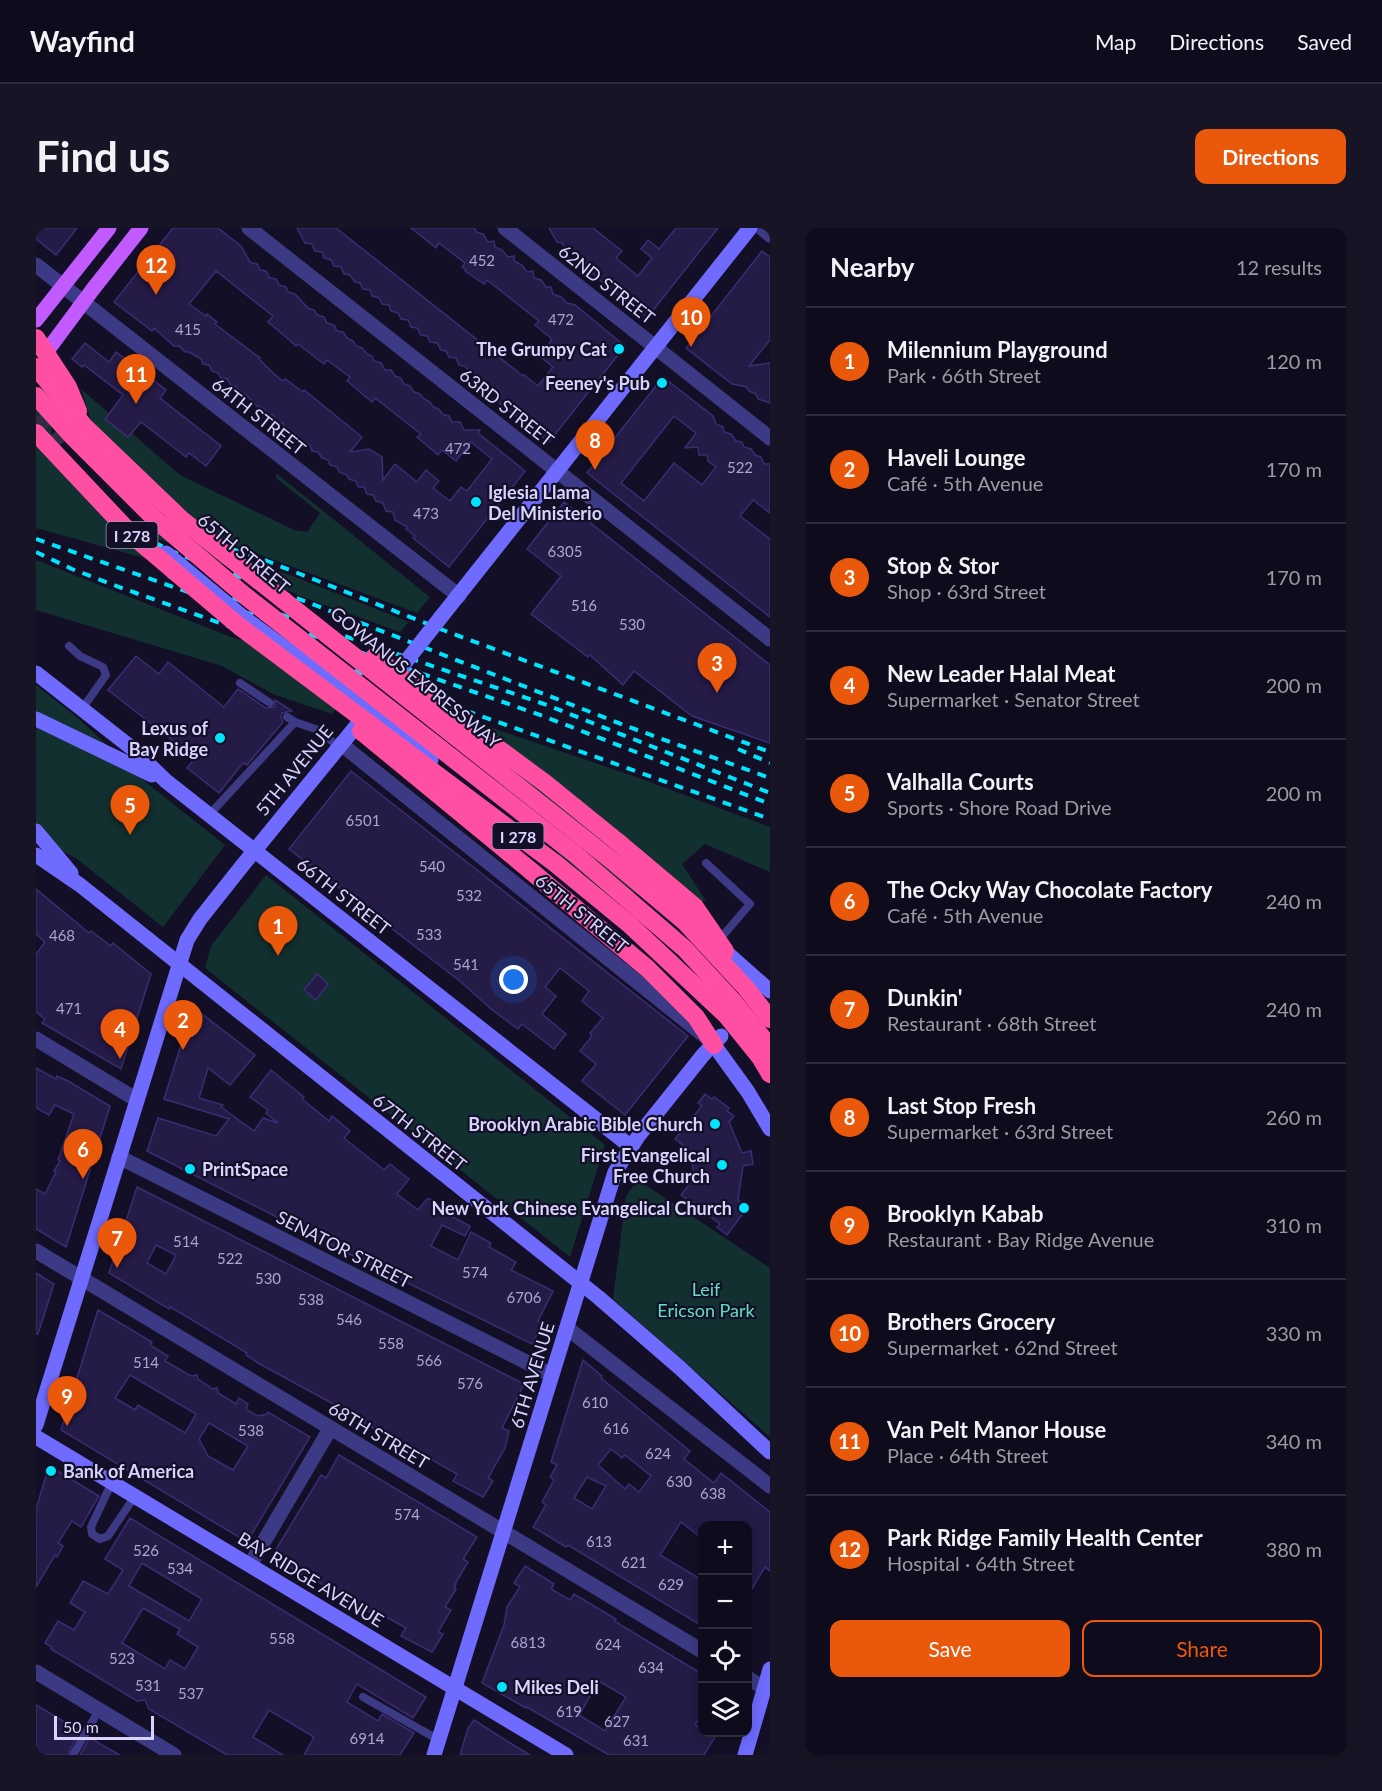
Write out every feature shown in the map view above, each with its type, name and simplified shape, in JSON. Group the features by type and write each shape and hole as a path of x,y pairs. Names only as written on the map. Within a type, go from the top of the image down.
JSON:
{"highway":[{"path":"42,345 68,387 84,426"},
{"name":"GOWANUS EXPRESSWAY","path":"36,367 84,426 181,519 320,627 684,921 746,988 770,1019"},
{"name":"I 278","path":"36,396 73,437 157,521 244,595 567,848 685,948 770,1047"},
{"name":"I 278","path":"36,433 134,537 239,626 556,864 629,924 727,1016 770,1074"},
{"path":"239,626 389,757 648,969 718,1040"},
{"path":"320,627 355,644 410,681 545,783 695,907 722,946"}],"main road":[{"path":"36,320 109,228"},
{"path":"42,345 83,303 141,228"}],"street":[{"name":"63RD STREET","path":"249,228 770,639"},
{"name":"62ND STREET","path":"506,228 770,438"},
{"name":"5TH AVENUE","path":"36,1425 178,965 195,926 750,228"},
{"path":"762,228 770,235"},
{"name":"64TH STREET","path":"36,265 459,596"},
{"name":"65TH STREET","path":"158,507 252,586 506,784"},
{"path":"141,532 365,714 489,805"},
{"name":"66TH STREET","path":"36,672 133,749 166,781 630,1146"},
{"path":"36,719 166,781"},
{"name":"65TH STREET","path":"340,745 718,1040"},
{"path":"36,831 80,885"},
{"name":"67TH STREET","path":"36,855 80,885 580,1283 680,1368 770,1452"},
{"path":"722,946 767,982"},
{"path":"36,1039 136,1100"},
{"path":"718,1040 770,1129"},
{"name":"6TH AVENUE","path":"436,1748 613,1178 630,1146 703,1055 718,1040"},
{"name":"SENATOR STREET","path":"119,1157 552,1375"},
{"name":"68TH STREET","path":"36,1251 698,1649"},
{"path":"567,1328 770,1486"},
{"path":"250,1565 330,1429"},
{"name":"BAY RIDGE AVENUE","path":"36,1437 566,1755"},
{"path":"745,1755 770,1669"},
{"path":"36,1672 174,1755"},
{"path":"752,1681 764,1688"}],"lane":[{"path":"69,646 80,656 103,667 106,675 82,709"},
{"path":"240,683 270,703"},
{"path":"287,717 318,730 340,745"},
{"path":"210,815 295,722"},
{"path":"706,863 750,904 722,946"},
{"path":"112,1482 91,1527 92,1534 100,1539 108,1536 135,1496"},
{"path":"363,1697 436,1748"},
{"path":"73,1755 99,1710"}],"green space":[{"path":"49,378 50,422 58,463 155,561 36,528 36,395"},
{"path":"81,389 180,475 294,530 307,532 320,513 276,478 276,473 430,597 417,613 164,519 100,449"},
{"path":"152,526 290,575 409,622 400,632 308,599 149,535"},
{"path":"36,560 231,637 362,678 332,714 273,694 222,666 36,610"},
{"path":"36,685 79,719 148,784 225,845 163,927 77,859 36,837"},
{"path":"437,709 642,779 770,827 770,872 705,844 682,864 706,901 658,880 604,909"},
{"path":"266,875 605,1145 570,1257 205,968 211,946"},
{"name":"Leif Ericson Park","path":"638,1180 770,1268 770,1437 613,1299 626,1196"}],"building":[{"path":"36,228 77,228 56,255 36,239"},
{"path":"173,228 218,228 241,246 250,262 257,264 260,270 266,271 270,278 276,279 279,285 295,294 317,315 324,317 327,323 334,325 337,331 343,332 356,346 372,356 374,361 381,363 385,370 391,370 414,392 420,394 442,414 449,416 452,422 460,422 464,430 480,430 478,433 525,471 449,567 413,538 415,536 406,529 407,527 395,520 393,512 386,511 383,503 376,501 373,495 367,494 364,487 358,487 356,481 339,472 337,467 330,465 328,460 322,458 318,452 312,451 310,445 303,443 301,439 285,429 283,423 276,422 273,415 267,415 264,409 239,392 237,387 231,385 227,379 221,378 218,373 212,371 209,365 203,364 201,359 185,352 179,346 174,346 154,328 152,331 114,302","holes":["216,271 273,316 268,322 296,346 298,344 324,364 327,360 350,377 347,381 372,402 375,398 421,434 417,437 438,455 442,450 456,461 471,442 492,459 467,491 461,487 450,501 433,488 439,481 426,470 417,482 395,464 383,480 382,457 369,449 350,452 362,437 304,390 303,392 285,379 283,381 260,358 215,324 217,322 189,304"]},
{"path":"297,228 336,228 538,386 553,367 542,358 552,346 549,344 552,339 535,325 539,321 487,280 484,284 465,271 462,267 465,263 439,243 436,248 411,228 475,228 476,232 483,234 488,242 494,241 495,247 502,250 508,257 514,256 514,261 522,265 527,272 533,271 534,278 541,280 546,287 551,287 553,294 575,305 625,346 549,442 497,401 494,391 486,390 484,383 478,380 475,374 470,373 465,366 459,365 456,358 449,357 437,343 430,342 427,336 421,335 417,328 411,327 408,320 401,319 398,313 391,311 389,305 382,304 379,298 372,296 370,290 363,289 360,283 355,282 350,275 344,274 341,267 334,266 331,260 324,258 322,252 315,251 312,244 305,243"},
{"path":"549,228 593,228 622,251 616,258 638,276 652,258 641,249 648,240 659,249 676,228 718,228 647,318 597,278 587,267 585,261 575,257 572,251 565,249 562,243 557,242"},
{"path":"762,251 770,257 770,340 749,366 770,363 770,403 758,399 756,394 749,391 747,387 732,384 686,348"},
{"path":"85,343 109,362 116,352 166,390 160,398 221,446 206,466 189,453 186,457 141,422 128,437 105,419 123,395 84,365 82,367 72,359"},
{"path":"663,377 713,416 716,424 723,427 724,432 731,434 736,441 742,442 744,447 751,449 755,455 761,457 764,464 770,464 770,513 753,500 740,516 770,539 770,617 587,473","holes":["674,416 696,433 685,448 698,447 699,455 707,455 708,461 716,467 702,485 674,463 644,501 621,483"]},
{"path":"564,502 770,665 770,743 692,716 634,671 623,685 590,655 588,657 531,614 561,576 527,549"},
{"name":"Lexus of Bay Ridge","path":"136,656 159,674 168,662 224,707 238,689 266,708 275,707 275,700 292,711 282,713 283,722 247,765 243,763 219,793 187,768 195,758 108,690"},
{"path":"351,771 688,1036 625,1115 582,1081 596,1064 580,1051 592,1036 590,1033 603,1018 582,1001 589,991 560,968 545,987 556,996 542,1014 566,1034 554,1049 522,1024 518,1029 491,1009 461,982 289,849"},
{"path":"36,889 89,933 91,931 111,946 113,943 151,974 121,1069 42,1023 45,1019 36,1012 36,954 45,942 36,934"},
{"path":"317,974 328,984 316,1000 304,990"},
{"path":"193,1007 255,1055 230,1085 208,1068 199,1098 223,1105 221,1107 254,1131 263,1118 278,1123 266,1113 268,1110 250,1097 271,1070 329,1121 332,1116 350,1131 344,1138 384,1170 390,1164 409,1179 397,1194 418,1210 427,1199 440,1207 442,1204 452,1212 449,1215 470,1226 465,1236 442,1225 431,1246 458,1260 471,1232 491,1243 489,1247 516,1262 511,1270 553,1291 538,1321 543,1323 532,1344 147,1151 158,1118 216,1136 229,1119 164,1099"},
{"path":"36,1068 56,1079 57,1076 68,1081 110,1106 66,1247 36,1229 36,1189 45,1194 60,1161 58,1160 74,1114 55,1105 49,1115 36,1108"},
{"path":"705,1094 712,1099 714,1097 729,1108 727,1111 734,1116 729,1122 742,1153 751,1151 753,1164 743,1166 738,1200 748,1207 727,1235 717,1227 720,1224 681,1195 694,1178 691,1152 675,1139 702,1106 698,1103"},
{"path":"137,1187 524,1384 502,1428 509,1431 505,1448 488,1478 493,1481 483,1497 453,1481 457,1474 429,1458 428,1461 337,1406 258,1363 246,1355 247,1353 109,1273","holes":["156,1245 176,1255 166,1274 147,1263"]},
{"path":"36,1273 54,1284 38,1334 36,1334"},
{"path":"98,1310 152,1342 150,1345 168,1356 165,1361 191,1376 197,1375 198,1379 213,1389 217,1388 218,1393 236,1404 239,1398 248,1404 246,1409 254,1414 258,1416 268,1412 310,1437 247,1542 61,1430","holes":["130,1375 196,1414 185,1433 138,1405 135,1410 115,1398","209,1423 248,1446 233,1470 208,1456 199,1439"]},
{"path":"583,1360 602,1376 601,1378 690,1451 684,1459 714,1483 721,1473 770,1512 770,1571 765,1567 752,1589 752,1521 698,1521 698,1535 681,1522 660,1555 698,1578 698,1624 568,1545 566,1547 533,1527 546,1505 542,1502 554,1480 550,1477 557,1465 551,1462","holes":["611,1449 622,1458 625,1455 651,1476 639,1492 629,1484 625,1489 598,1465","587,1477 606,1486 592,1509 574,1498"]},
{"path":"339,1455 477,1537 463,1559 468,1562 445,1607 451,1610 438,1632 443,1634 432,1652 401,1636 406,1628 381,1614 378,1613 376,1616 272,1556 321,1475 326,1478"},
{"path":"49,1466 99,1496 81,1527 72,1521 58,1543 63,1546 57,1557 55,1555 36,1587 36,1509"},
{"path":"130,1518 426,1697 413,1718 357,1684 347,1702 378,1721 382,1714 414,1733 400,1755 304,1755 314,1737 269,1710 253,1737 283,1755 227,1755 149,1709 145,1700 137,1701 51,1649 52,1647 45,1643 58,1621 74,1630 85,1612 70,1603 83,1581 108,1594 123,1570 105,1559","holes":["142,1563 202,1599 189,1621 129,1586","143,1608 180,1629 177,1634 198,1647 185,1669 170,1660 165,1669 122,1643"]},
{"path":"525,1566 554,1584 551,1589 570,1600 574,1594 698,1672 698,1719 695,1725 698,1727 698,1737 715,1737 704,1755 609,1755 482,1683 504,1625 507,1607 520,1587 514,1583","holes":["599,1681 626,1697 605,1731 579,1715"]},
{"path":"36,1705 80,1731 67,1755 36,1755"},
{"path":"474,1720 530,1755 460,1755 468,1728"},
{"path":"90,1737 102,1745 120,1755 80,1755"}],"tunnel":[{"path":"36,418 59,446"}],"railway":[{"path":"154,517 186,533 267,561 443,630 770,752"},
{"path":"139,535 178,554 629,727 770,778"},
{"path":"36,539 543,716 770,804"},
{"path":"36,552 119,587 770,819"},
{"path":"168,576 547,705 770,793"},
{"path":"738,749 770,763"}],"place":[{"name":"Park Ridge Family Health Center","path":"156,295"},
{"name":"Brothers Grocery","path":"691,347"},
{"name":"The Grumpy Cat","path":"619,349"},
{"name":"Feeney's Pub","path":"662,383"},
{"name":"Van Pelt Manor House","path":"136,404"},
{"name":"Last Stop Fresh","path":"595,470"},
{"name":"Iglesia Llama Del Ministerio","path":"476,502"},
{"name":"Stop & Stor","path":"717,693"},
{"name":"Lexus of Bay Ridge","path":"220,738"},
{"name":"Valhalla Courts","path":"130,835"},
{"name":"Milennium Playground","path":"278,956"},
{"name":"Haveli Lounge","path":"183,1050"},
{"name":"New Leader Halal Meat","path":"120,1059"},
{"name":"Brooklyn Arabic Bible Church","path":"715,1124"},
{"name":"First Evangelical Free Church","path":"722,1165"},
{"name":"PrintSpace","path":"190,1169"},
{"name":"The Ocky Way Chocolate Factory","path":"83,1179"},
{"name":"New York Chinese Evangelical Church","path":"744,1208"},
{"name":"Dunkin'","path":"117,1268"},
{"name":"Brooklyn Kabab","path":"67,1426"},
{"name":"Bank of America","path":"51,1471"},
{"name":"Mikes Deli","path":"502,1687"}]}
